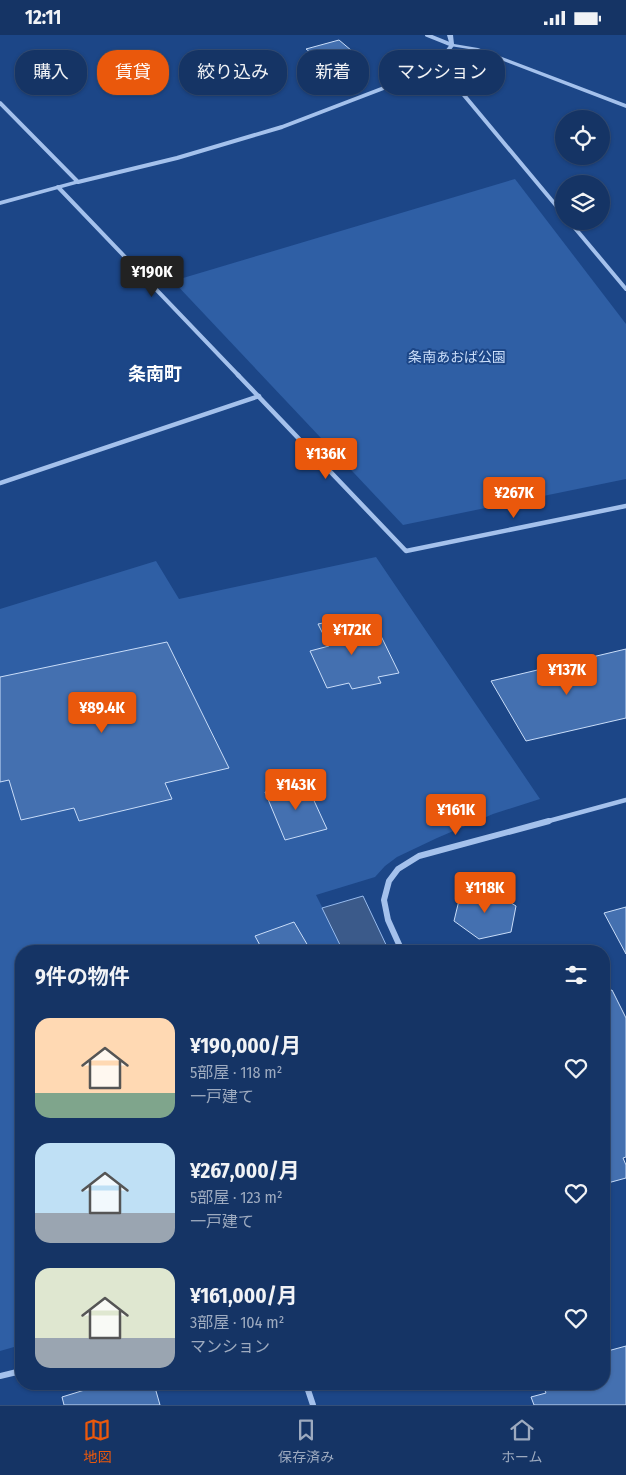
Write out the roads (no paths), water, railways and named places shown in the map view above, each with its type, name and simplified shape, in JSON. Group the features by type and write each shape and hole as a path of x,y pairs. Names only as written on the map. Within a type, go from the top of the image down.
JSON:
{"street":[{"path":"427,35 452,45 476,49 626,106"},
{"path":"448,50 452,45 450,35"},
{"path":"0,203 177,158 282,127 379,90"},
{"path":"464,95 555,204"},
{"path":"0,103 78,182"},
{"path":"58,187 406,551 626,506"},
{"path":"577,230 626,289"},
{"path":"0,483 259,396"},
{"path":"400,945 382,899 384,886 396,870 419,856 626,800"},
{"path":"0,1377 15,1373"},
{"path":"308,1390 313,1405"}],"district":[{"name":"条南町","path":"155,374"}],"park label":[{"name":"条南あおば公園","path":"457,357"}]}
